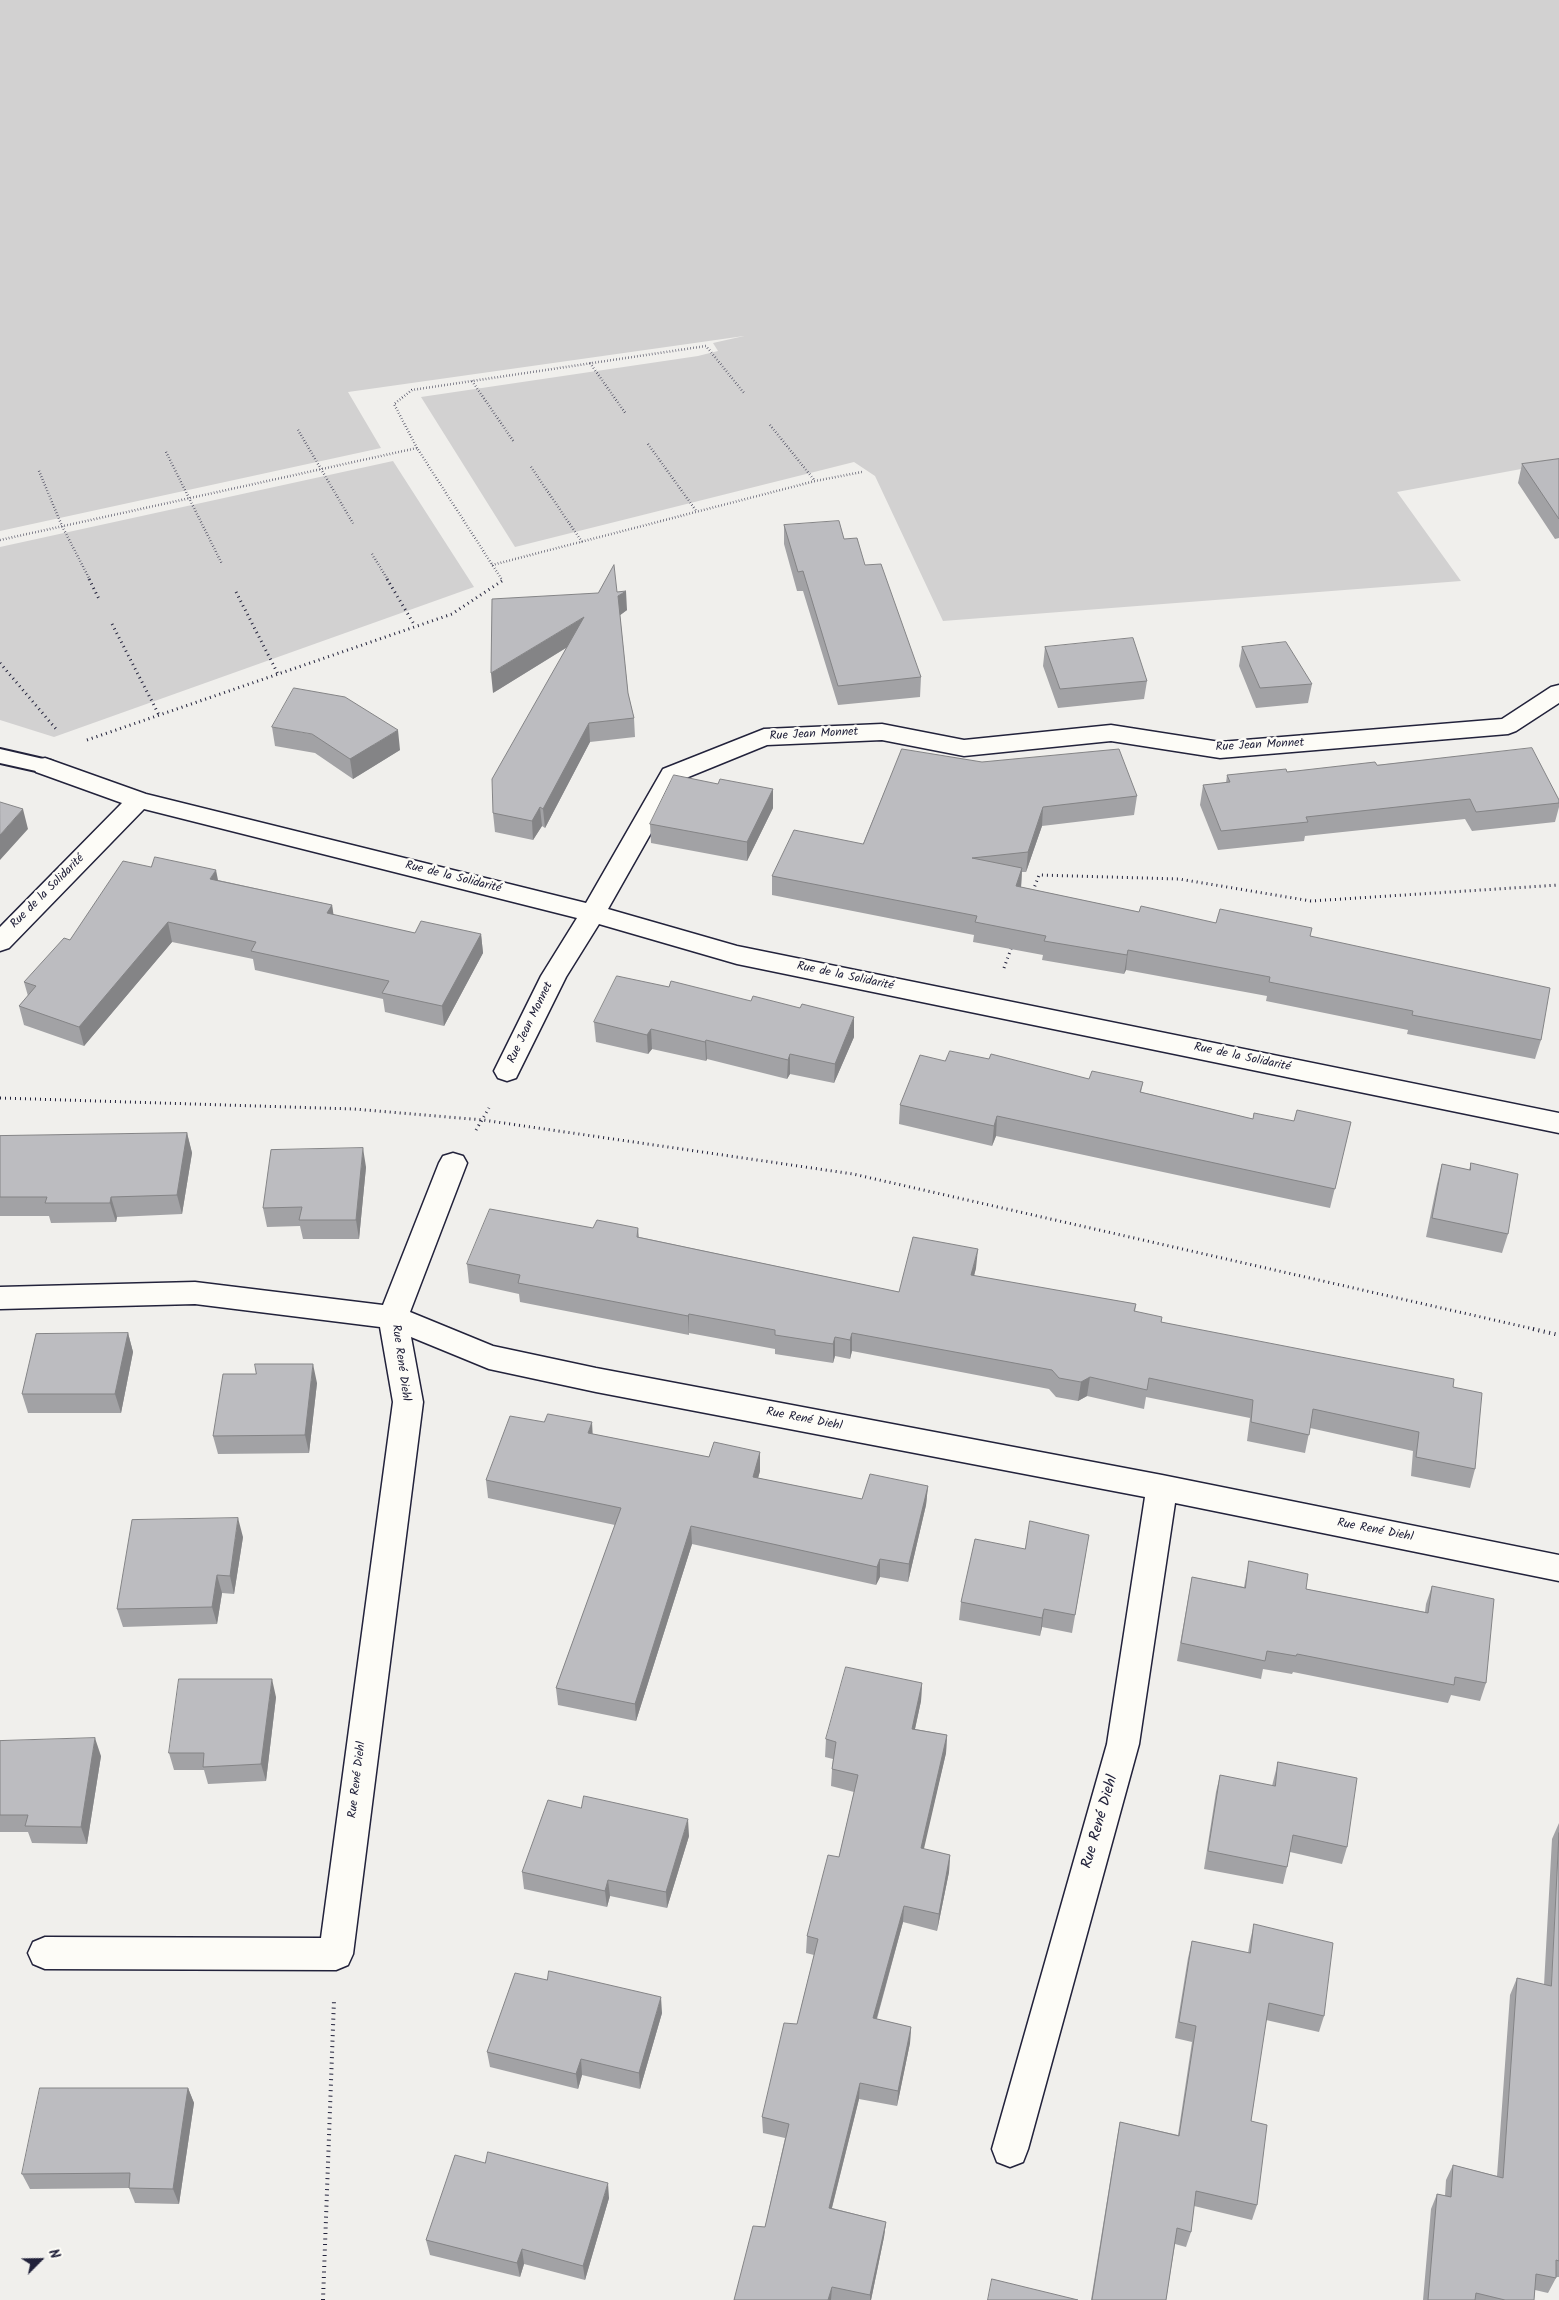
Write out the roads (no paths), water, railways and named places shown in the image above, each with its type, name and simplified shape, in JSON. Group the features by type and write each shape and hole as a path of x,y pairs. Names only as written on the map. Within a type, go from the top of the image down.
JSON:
{"street":[{"name":"Rue Jean Monnet","path":"506,1071 554,976 593,913 672,775 764,737 882,732 964,748 1112,733 1220,750 1508,726 1559,692"},
{"name":"Rue de la Solidarité","path":"37,764 139,800 593,913 737,955 1559,1123"},
{"name":"Rue de la Solidarité","path":"0,942 139,800"},
{"path":"393,1317 453,1163"},
{"name":"Rue René Diehl","path":"0,1298 195,1293 393,1317 489,1357 596,1380 1162,1488 1559,1568"},
{"name":"Rue René Diehl","path":"45,1954 336,1954 408,1402 393,1317"},
{"name":"Rue René Diehl","path":"1010,2149 1123,1744 1162,1488"}],"lane":[{"name":"Rue de la Solidarité","path":"0,756 37,764"}]}
